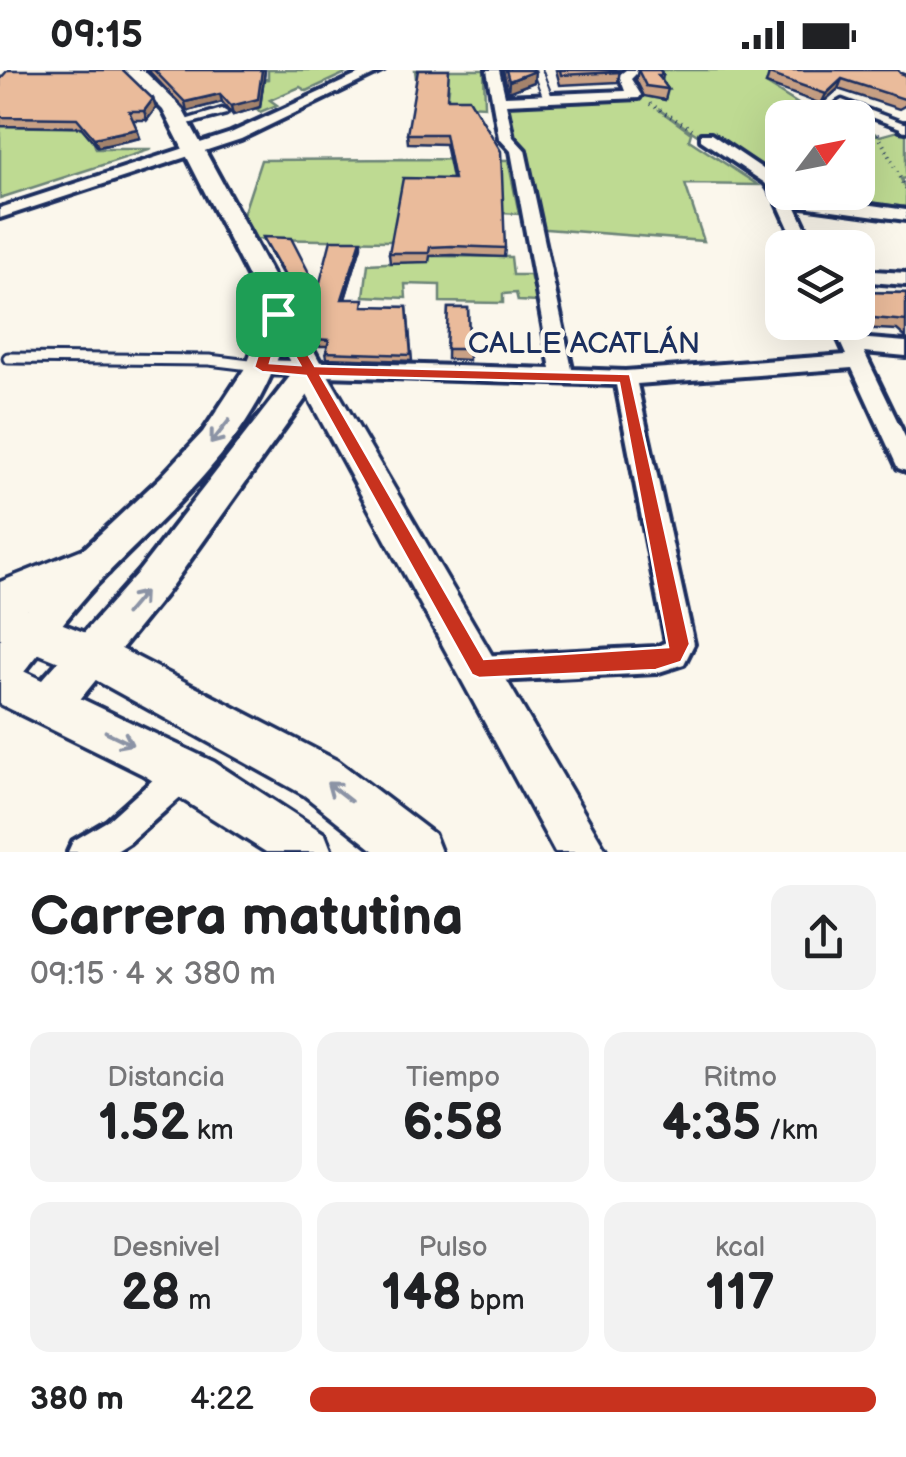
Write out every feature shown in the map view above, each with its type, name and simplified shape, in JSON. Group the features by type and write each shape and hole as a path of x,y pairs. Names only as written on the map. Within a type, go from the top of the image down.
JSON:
{"main road":[{"path":"132,70 158,93 180,123 278,314 582,852"},
{"path":"0,670 16,625 96,562 197,462 233,416 262,367 278,314"},
{"path":"50,704 164,568 310,371"},
{"path":"0,600 96,562"},
{"path":"16,625 90,654 321,778 416,852"},
{"path":"0,681 186,771 272,824 308,852"}],"street":[{"path":"0,213 196,151 378,70"},
{"path":"493,70 506,138 518,150 563,376"},
{"path":"498,100 634,94 624,78 634,70"},
{"path":"180,123 222,112"},
{"path":"875,115 906,127"},
{"path":"706,137 765,177"},
{"path":"873,210 906,214"},
{"path":"875,277 906,279"},
{"path":"848,340 906,462"},
{"name":"CALLE ACATLÁN","path":"262,367 625,378 906,349"},
{"path":"479,668 656,660 674,655 680,644 625,378"},
{"path":"84,852 118,832 186,771"}],"lane":[{"path":"537,70 548,98"},
{"path":"8,358 208,360 262,367"}],"path":[{"path":"634,94 706,137"},
{"path":"877,132 906,190"}],"green space":[{"path":"268,70 352,70 307,91 300,87 270,100 277,105 260,112 233,82 268,79"},
{"path":"415,70 484,70 485,106 447,104 449,88 417,87"},
{"path":"636,70 780,70 766,84 792,100 765,100 765,180 658,109 691,133 689,140 758,185 685,184 704,241 533,228 499,100 633,95 625,85"},
{"path":"0,126 89,128 96,149 152,149 0,198"},
{"path":"906,129 906,178 901,179 906,207 875,203 875,134 880,136"},
{"path":"261,160 508,160 519,214 500,213 433,246 434,256 511,257 513,275 530,275 537,302 518,301 516,293 503,294 503,303 440,302 440,285 405,284 406,298 364,296 368,264 406,262 394,234 391,241 256,239 243,215"}],"building":[{"path":"8,70 123,70 153,99 144,111 129,111 137,129 94,138 77,118 0,117 0,79"},
{"path":"154,70 262,70 258,99 231,106 220,94 185,102"},
{"path":"418,70 449,70 447,98 469,98 501,151 505,248 452,246 430,247 429,253 389,253 403,178 454,179 445,134 407,134"},
{"path":"506,70 534,70 535,71 509,81"},
{"path":"560,70 620,70 620,72 561,75"},
{"path":"638,70 660,70 663,75 658,75 668,89 646,86"},
{"path":"773,70 898,70 906,75 906,98 842,79 826,94 769,74"},
{"path":"263,237 291,238 318,290 331,240 361,240 342,299 364,299 363,306 407,307 411,355 326,352 329,340 314,339 294,299 298,299"},
{"path":"875,292 906,293 906,321 875,318"},
{"path":"448,308 468,308 469,349 446,349"}],"route":[{"path":"278,314 262,367 310,371 479,668 656,660 674,655 680,644 625,378 310,371 278,314"}]}
